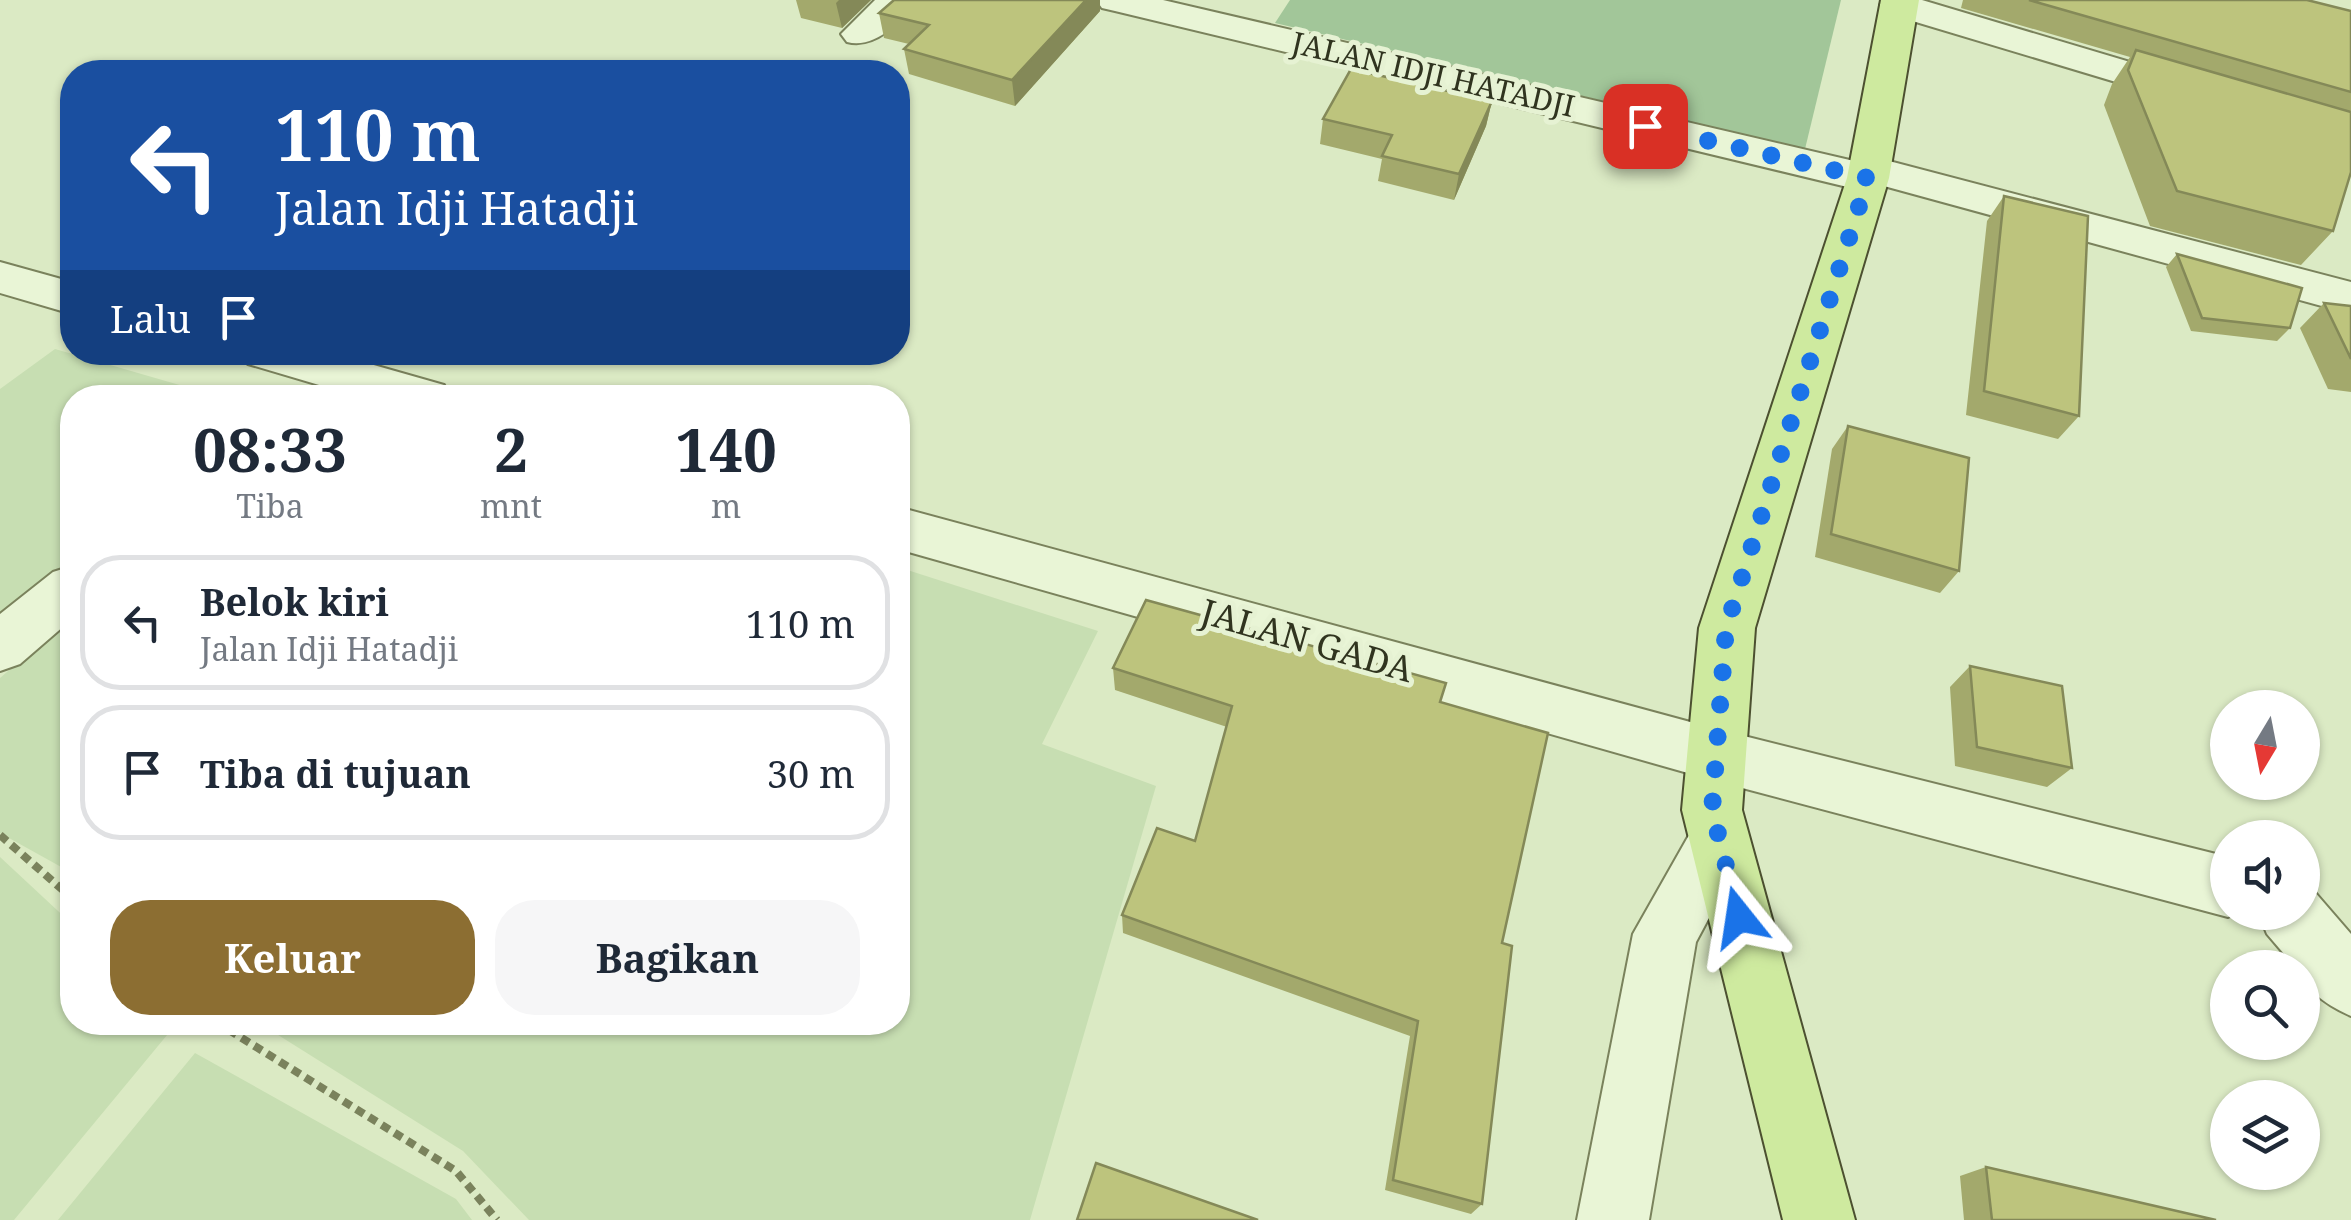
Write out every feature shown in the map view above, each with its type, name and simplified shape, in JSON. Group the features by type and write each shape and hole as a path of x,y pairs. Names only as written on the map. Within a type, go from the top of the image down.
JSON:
{"main road":[{"path":"1818,1220 1712,810 1726,628 1869,174 1900,2"}],"street":[{"path":"860,34 897,0"},
{"name":"JALAN IDJI HATADJI","path":"1115,0 1206,10 2351,298"},
{"path":"1900,2 2224,102"},
{"path":"0,277 60,294"},
{"path":"288,365 322,385"},
{"name":"JALAN GADA","path":"910,531 1716,755 2210,882"},
{"path":"0,647 60,598"},
{"path":"1613,1220 1665,934 1720,841"},
{"path":"2320,910 2351,918"},
{"path":"2305,930 2351,983"}],"path":[{"path":"0,835 60,888"},
{"path":"237,1035 456,1171 498,1220"}],"green space":[{"path":"1290,0 1841,0 1805,149 1275,23"},
{"path":"55,349 60,350 60,365 110,365 180,385 60,385 60,581 0,630 0,389"},
{"path":"910,571 1098,631 1042,744 1156,786 1030,1220 529,1220 463,1151 278,1035 910,1035"},
{"path":"60,626 60,866 0,833 0,678"},
{"path":"0,857 60,913 60,1035 167,1035 14,1220 0,1220"},
{"path":"195,1053 456,1199 472,1220 58,1220"}],"building":[{"path":"894,0 1086,0 1012,80 904,49 929,25 879,13"},
{"path":"2029,0 2307,0 2351,11 2351,92"},
{"path":"2136,50 2351,112 2351,172 2333,231 2177,191 2128,70"},
{"path":"1351,69 1492,101 1459,174 1382,156 1392,135 1323,119"},
{"path":"2004,196 2088,216 2079,416 1984,391"},
{"path":"2177,254 2302,288 2290,328 2202,318"},
{"path":"2324,303 2351,306 2351,359"},
{"path":"1848,426 1969,458 1959,571 1831,534"},
{"path":"1146,600 1446,683 1440,702 1548,733 1502,943 1512,946 1482,1204 1393,1180 1418,1021 1122,915 1157,828 1195,841 1232,706 1113,668"},
{"path":"1970,666 2062,686 2072,768 1977,747"},
{"path":"1096,1163 1258,1220 1077,1220"},
{"path":"1986,1167 2216,1220 1992,1220"}],"route":[{"path":"1645,126 1868,178 1726,628 1712,810 1739,917"}]}
